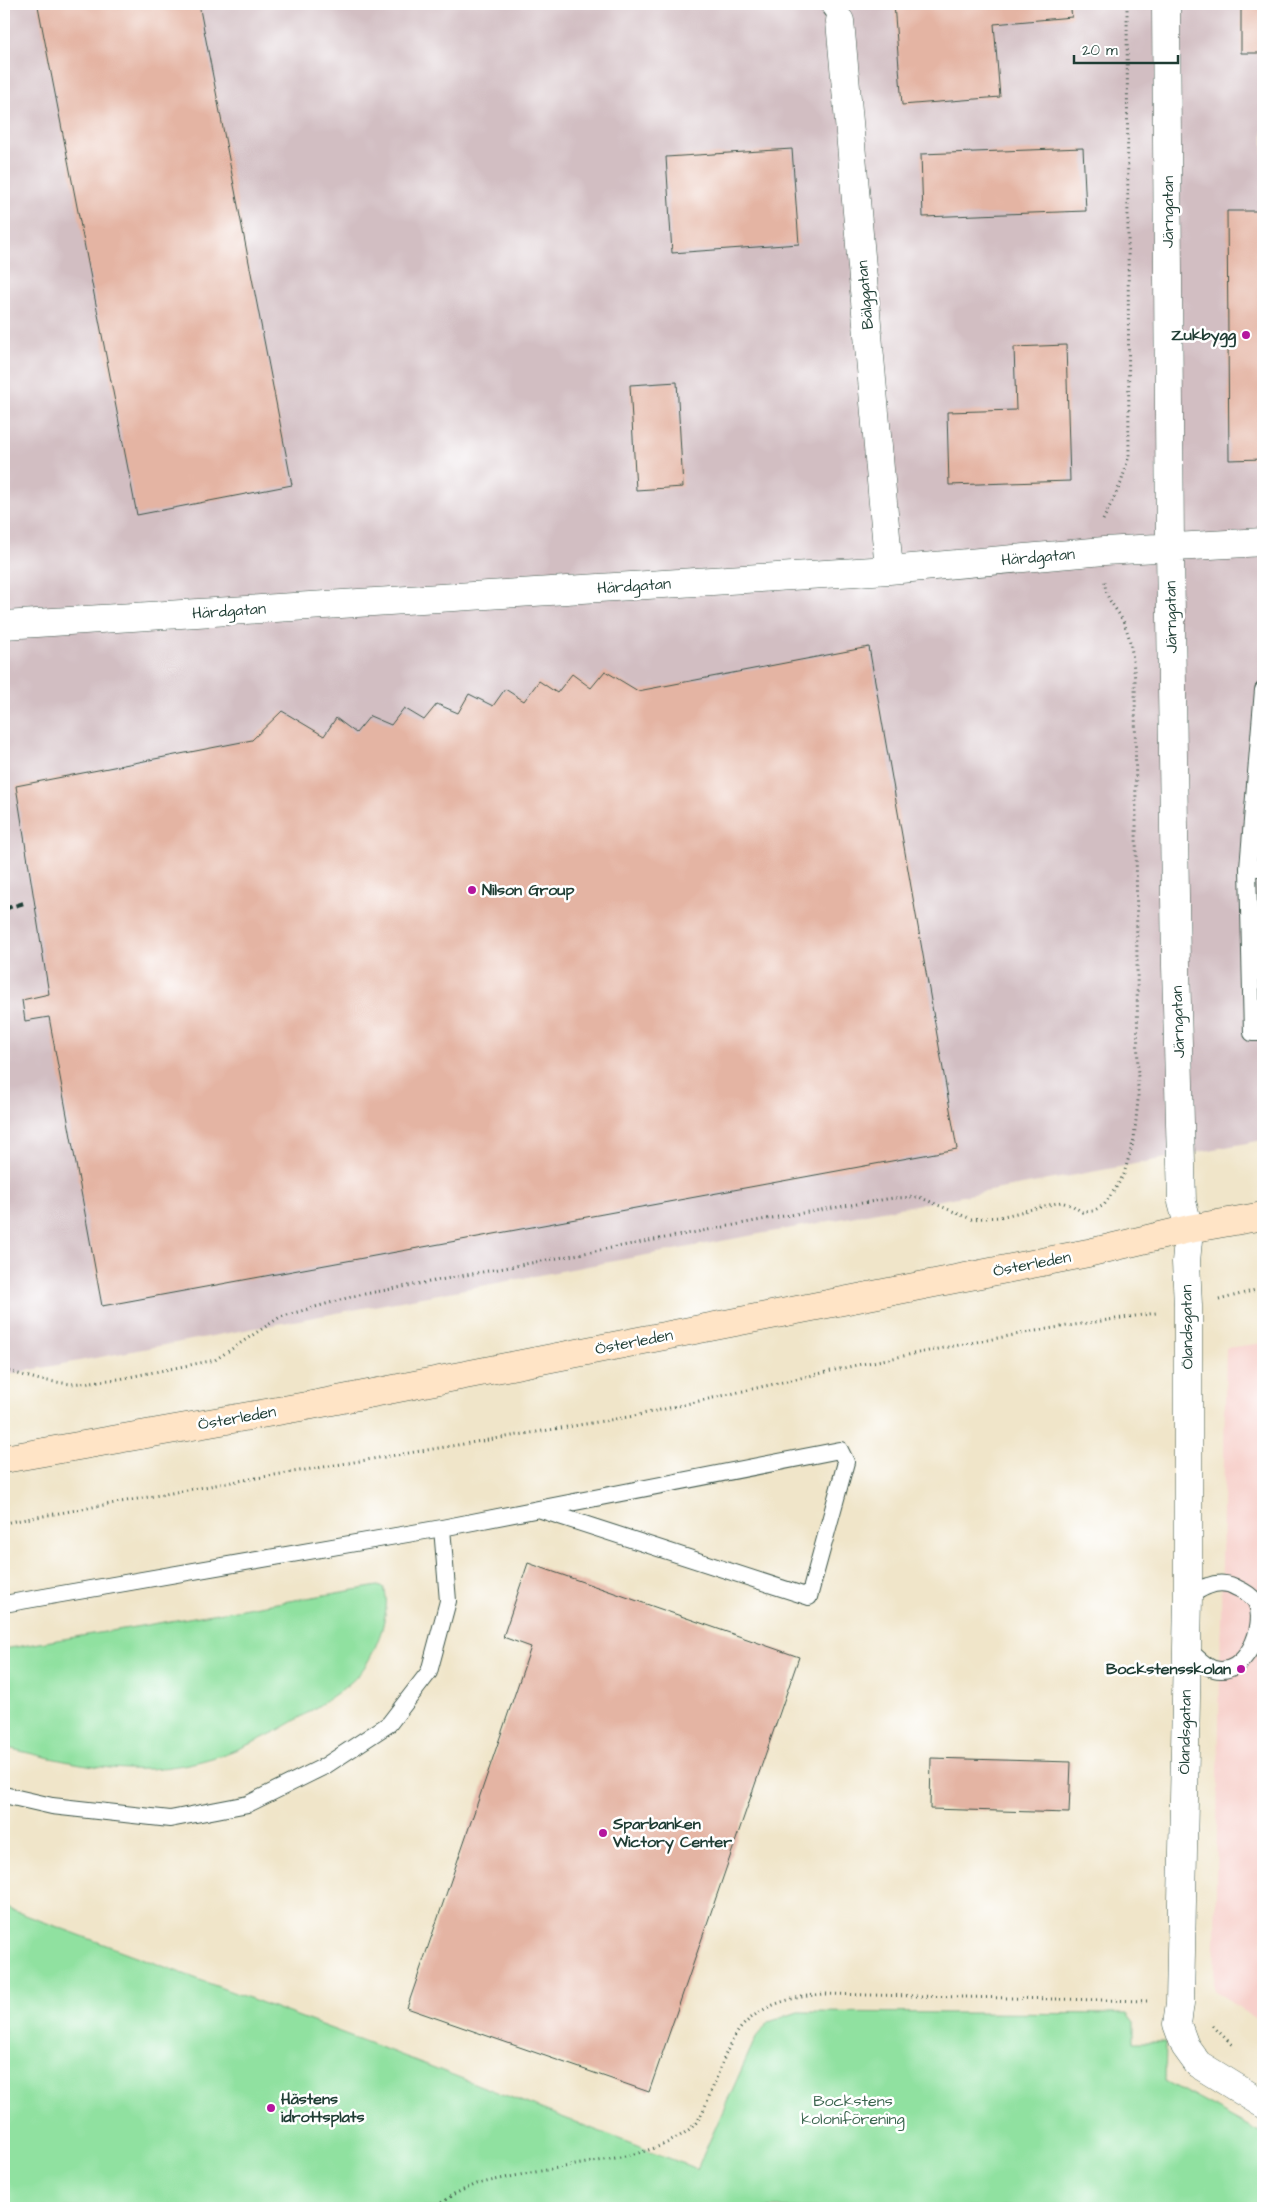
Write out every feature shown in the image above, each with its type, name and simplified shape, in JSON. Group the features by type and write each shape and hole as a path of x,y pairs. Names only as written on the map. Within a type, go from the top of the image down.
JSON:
{"main road":[{"name":"Österleden","path":"4,1459 321,1404 1088,1253 1189,1229 1263,1216"}],"street":[{"name":"Järngatan","path":"1166,4 1170,547 1176,966 1182,1202 1189,1229"},
{"name":"Bälggatan","path":"834,12 889,570"},
{"name":"Härdgatan","path":"4,625 889,570 1104,551 1263,542"},
{"name":"Ölandsgatan","path":"1189,1229 1186,1262 1188,1306 1188,1597 1180,2003 1177,2024 1185,2046 1198,2064 1263,2104"}],"lane":[{"path":"1263,690 1252,1033 1263,1033"},
{"path":"4,1604 541,1510 840,1450 846,1462 809,1597 541,1510"},
{"path":"4,1795 52,1806 170,1819 248,1804 326,1766 389,1724 429,1672 448,1601 442,1528"},
{"path":"1186,1648 1212,1669 1229,1670 1241,1663 1252,1650 1258,1635 1260,1619 1256,1602 1246,1592 1229,1583 1208,1586 1188,1597"}],"path":[{"path":"4,1370 40,1380 70,1384 119,1379 215,1360 280,1317 354,1296 772,1218 893,1198 919,1197 971,1219 1000,1217 1061,1202 1073,1206 1082,1212 1093,1211 1104,1205 1124,1174 1134,1139 1138,1100 1135,680 1131,646 1123,622 1105,595 1103,518 1122,483 1129,456 1127,4"},
{"path":"4,1523 232,1482 634,1416 954,1346 1047,1329 1141,1317 1263,1288"},
{"path":"433,2208 454,2194 477,2184 626,2155 653,2148 674,2139 692,2126 702,2113 732,2040 744,2023 760,2010 802,1996 825,1994 1107,1999 1180,2003 1202,2008 1207,2020 1234,2047"}],"shaded area":[{"path":"4,4 1263,4 1263,1140 4,1375"},
{"name":"Bockstensskolan","path":"1263,1343 1263,2024 1214,1990 1226,1348"}],"green space":[{"path":"378,1586 384,1588 386,1603 382,1629 367,1663 360,1673 333,1696 294,1721 272,1734 226,1754 178,1766 153,1769 127,1769 81,1764 4,1747 4,1649"},
{"name":"Bockstens koloniförening","path":"4,1907 380,2047 697,2169 756,2037 769,2022 798,2012 1127,2014 1134,2023 1134,2042 1166,2042 1165,2081 1263,2134 1263,2208 4,2208"}],"building":[{"path":"50,4 199,4 292,485 137,515 38,6"},
{"path":"894,4 1070,4 1072,17 994,24 1000,97 902,105"},
{"path":"1241,4 1263,4 1263,53 1241,53"},
{"path":"1083,148 1086,211 923,217 921,154"},
{"path":"792,149 799,244 672,253 666,157"},
{"name":"Zukbygg","path":"1227,211 1263,211 1263,459 1229,460"},
{"path":"1066,345 1070,481 949,485 947,412 1016,410 1014,347"},
{"path":"677,382 683,487 636,490 630,385"},
{"name":"Nilson Group","path":"869,647 957,1149 102,1306 49,1017 25,1021 22,1000 49,994 16,786 252,740 282,711 324,736 336,718 356,733 370,716 391,725 404,708 424,720 437,704 458,713 469,694 493,706 505,689 524,701 539,681 557,693 572,674 591,688 605,671 638,691"},
{"name":"Sparbanken Wictory Center","path":"528,1563 799,1657 649,2092 407,2008 531,1647 503,1637"},
{"path":"931,1758 1071,1762 1069,1813 930,1809"}],"railway":[{"path":"4,909 24,903"}],"place":[{"name":"Zukbygg","path":"1246,335"},
{"name":"Nilson Group","path":"472,890"},
{"name":"Bockstensskolan","path":"1241,1669"},
{"name":"Sparbanken Wictory Center","path":"603,1833"},
{"name":"Hästens idrottsplats","path":"271,2108"}]}
